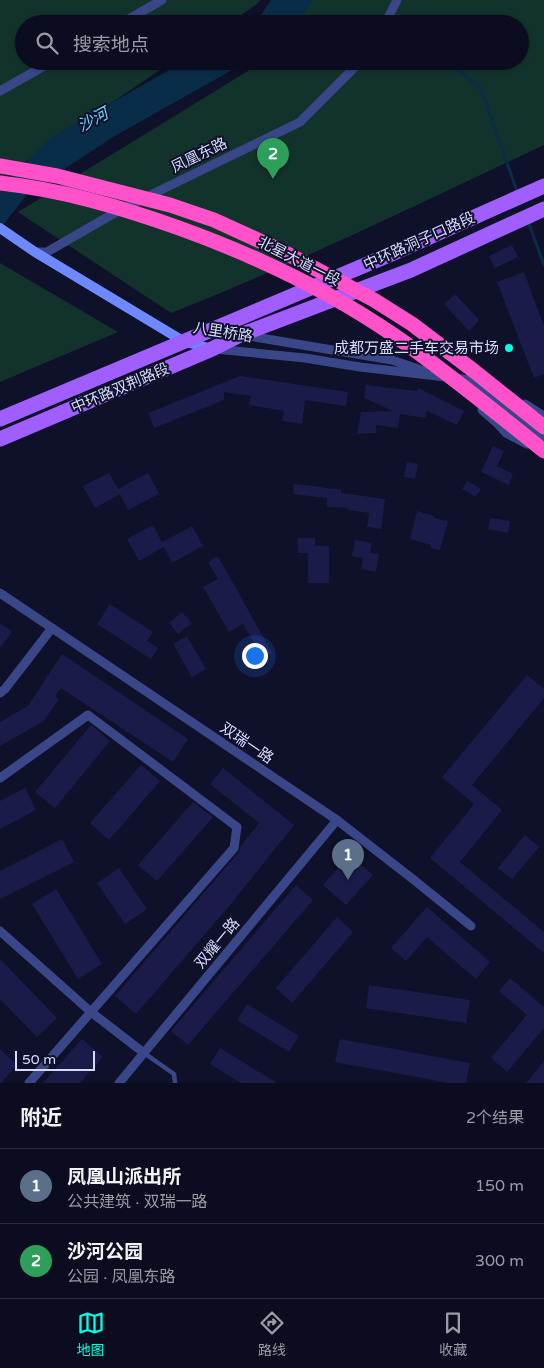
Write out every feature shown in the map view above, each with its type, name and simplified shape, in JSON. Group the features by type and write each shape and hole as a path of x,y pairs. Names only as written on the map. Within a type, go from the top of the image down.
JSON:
{"highway":[{"name":"北星大道一段","path":"0,166 57,176 170,205 214,220 282,251 374,300 412,324 544,427"},
{"name":"北星大道一段","path":"0,183 78,196 139,214 207,238 285,272 350,306 394,335 454,379 544,453"}],"main road":[{"name":"中环路洞子口路段","path":"183,341 396,252 544,186"},
{"name":"中环路洞子口路段","path":"240,335 410,270 544,209"},
{"name":"八里桥路","path":"4,230 35,252 183,341 212,349"},
{"name":"中环路双荆路段","path":"0,439 212,349 240,335"},
{"name":"中环路双荆路段","path":"0,419 183,341"}],"street":[{"path":"136,15 162,0"},
{"path":"390,15 397,0"},
{"path":"0,91 37,70"},
{"name":"凤凰东路","path":"35,252 47,252 118,211 300,122 352,70"},
{"name":"八里桥路","path":"240,335 392,360 471,385 544,437"},
{"name":"八里桥路","path":"212,349 305,358 360,367 471,380 512,397 544,416"},
{"name":"八里桥路","path":"441,376 506,433 544,453"},
{"name":"双瑞一路","path":"0,593 337,820 471,926"},
{"path":"0,693 6,689 52,628"},
{"path":"0,778 88,715 238,827 234,848 29,1083"},
{"name":"双耀一路","path":"119,1083 337,820"},
{"path":"0,931 91,1012 144,1053"}],"lane":[{"path":"144,1053 174,1074 175,1083"}],"green space":[{"path":"0,0 260,0 241,15 15,15 15,70 160,70 0,179"},
{"path":"311,0 544,0 544,145 312,253 171,313 18,212 249,70 529,70 529,15 304,15"},
{"path":"0,263 118,332 0,382"}],"water":[{"path":"271,0 312,0 303,15 261,15"},
{"name":"沙河","path":"169,70 232,70 113,137 28,193 0,229 0,188 50,138"}],"building":[{"path":"512,245 518,257 495,268 489,256"},
{"path":"524,272 544,326 544,374 534,378 497,282"},
{"path":"455,294 479,320 469,331 444,304"},
{"path":"240,376 348,392 346,406 305,400 302,424 282,421 284,411 249,405 251,396 224,392 224,400 154,428 148,413"},
{"path":"366,385 417,391 418,388 464,411 457,425 427,411 426,418 400,414 398,428 376,425 376,433 357,434 361,412 393,411 364,398"},
{"path":"493,446 504,451 497,466 513,474 509,485 481,472"},
{"path":"407,462 418,464 415,479 404,477"},
{"path":"109,473 118,489 148,473 159,494 128,510 120,494 95,508 83,486"},
{"path":"467,481 481,489 476,497 462,489"},
{"path":"294,484 341,489 341,493 385,499 381,529 367,527 369,513 348,510 348,508 327,507 327,498 293,494"},
{"path":"417,511 448,521 440,550 431,548 431,545 410,539"},
{"path":"490,518 510,521 508,533 488,529"},
{"path":"153,525 162,542 192,526 203,546 172,563 164,547 139,561 127,539"},
{"path":"298,538 315,538 315,546 329,546 329,583 308,583 308,553 298,553"},
{"path":"355,540 372,543 370,553 379,554 376,572 361,569 363,558 352,556"},
{"path":"218,556 272,653 263,658 243,624 229,632 203,587 218,579 208,562"},
{"path":"110,604 153,632 147,641 158,648 151,659 97,624"},
{"path":"182,612 192,623 178,634 169,623"},
{"path":"0,623 12,632 0,648"},
{"path":"187,636 206,669 192,677 173,644"},
{"path":"62,654 188,739 173,762 61,688 55,696 59,699 44,721 0,746 0,722 28,706"},
{"path":"527,675 544,689 544,698 472,785 502,810 460,862 544,932 544,953 430,858 474,804 442,777"},
{"path":"91,725 110,741 55,808 35,792"},
{"path":"141,765 160,781 109,840 90,823"},
{"path":"223,768 294,825 231,904 136,1014 115,996 239,852 241,846 259,823 210,784"},
{"path":"25,788 36,810 0,829 0,801"},
{"path":"193,802 213,817 157,881 138,865"},
{"path":"525,835 539,847 512,879 498,868"},
{"path":"62,839 74,862 0,899 0,871"},
{"path":"350,855 373,875 346,905 323,885"},
{"path":"119,868 147,909 125,924 97,883"},
{"path":"296,885 313,900 188,1045 171,1031"},
{"path":"56,889 102,964 78,979 32,904"},
{"path":"427,907 490,962 476,979 427,937 406,961 391,948"},
{"path":"337,917 353,932 292,1003 276,988"},
{"path":"0,959 57,1018 37,1037 0,999"},
{"path":"510,978 544,1007 544,1028 507,1072 491,1058 527,1015 499,991"},
{"path":"369,985 470,1000 466,1023 366,1008"},
{"path":"247,1004 299,1036 289,1052 237,1020"},
{"path":"82,1039 103,1057 80,1083 43,1083"},
{"path":"340,1039 470,1063 466,1083 449,1083 335,1062"},
{"path":"220,1048 277,1083 241,1083 210,1064"},
{"path":"0,1049 17,1065 1,1083 0,1083"},
{"path":"544,1061 544,1083 526,1083"}],"waterway":[{"path":"459,70 481,89 518,194"},
{"path":"528,221 544,265"}],"place":[{"name":"沙河公园","path":"273,179"},
{"name":"成都万盛二手车交易市场","path":"509,348"},
{"name":"凤凰山派出所","path":"348,880"}]}
